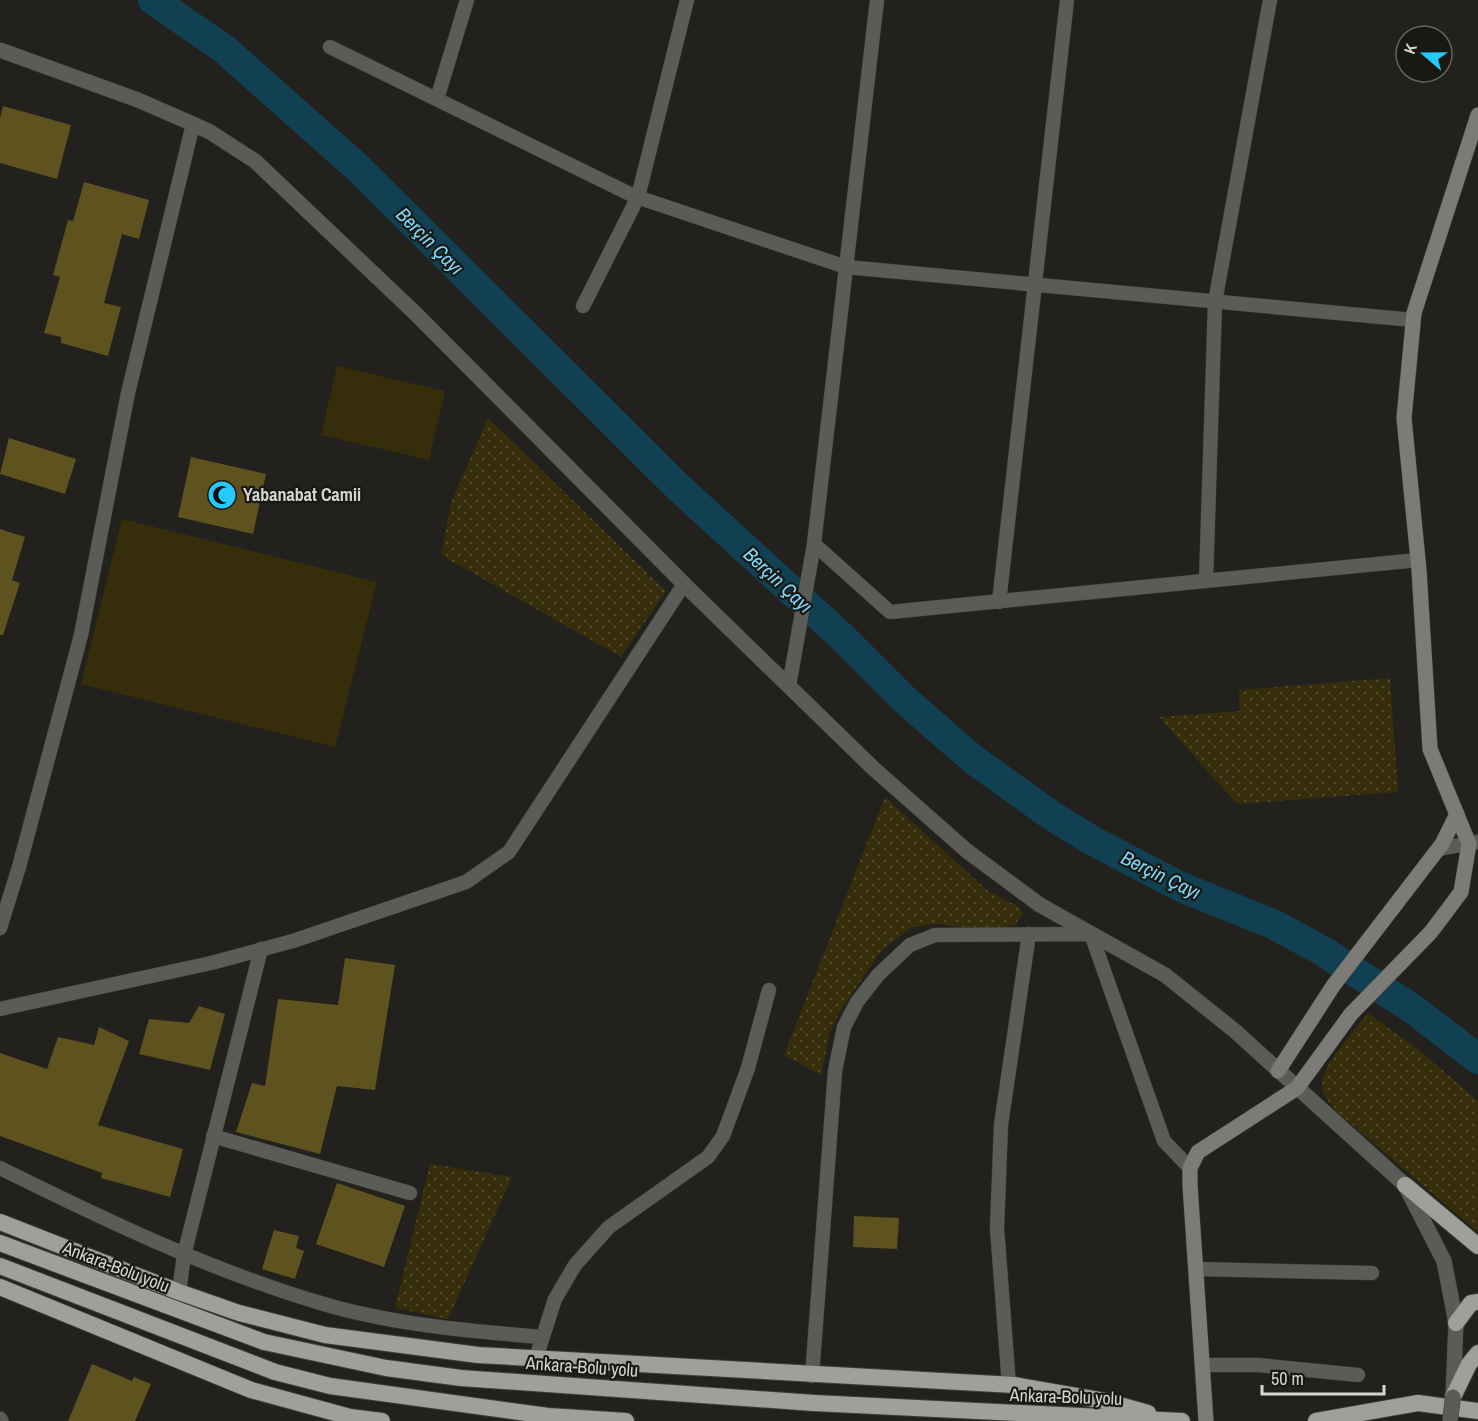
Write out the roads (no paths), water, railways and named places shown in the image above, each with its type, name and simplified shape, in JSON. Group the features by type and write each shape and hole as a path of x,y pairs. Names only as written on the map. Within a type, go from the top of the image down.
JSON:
{"highway":[{"path":"1405,1185 1478,1245"},
{"path":"0,1222 239,1313 325,1335 478,1355 812,1376 1009,1385 1105,1401 1177,1421"},
{"name":"Ankara-Bolu yolu","path":"0,1244 264,1342 386,1368 461,1378 814,1403 996,1414 1177,1421"},
{"path":"0,1266 265,1368 330,1386 548,1416 626,1421"},
{"path":"0,1287 251,1390 351,1419 381,1421"},
{"path":"1456,1323 1471,1303 1478,1302"},
{"path":"1453,1397 1469,1365 1478,1353"},
{"path":"1316,1421 1418,1403 1478,1411"}],"main road":[{"path":"1206,1421 1190,1168 1198,1152 1297,1088 1351,1014 1431,932 1461,892 1474,844 1457,814 1430,749 1418,560 1404,418 1413,320 1478,115"},
{"path":"1278,1071 1333,987 1438,849 1457,814"}],"street":[{"path":"437,99 466,0"},
{"path":"583,306 638,197 687,0"},
{"path":"790,680 813,549 877,0"},
{"path":"999,602 1067,0"},
{"path":"1206,581 1215,302 1270,0"},
{"path":"330,47 638,197 846,267 1413,320"},
{"path":"0,50 138,100 210,132 255,161 416,314 684,584 790,680 873,768 967,851 1040,905 1165,975 1278,1071 1405,1185 1444,1261 1456,1323 1450,1421"},
{"path":"0,928 19,867 81,635 128,393 193,124"},
{"path":"813,549 890,612 1418,560"},
{"path":"0,1009 211,963 466,882 509,852 684,584"},
{"path":"1438,849 1474,844"},
{"path":"1009,1385 997,1216 1001,1125 1029,934"},
{"path":"812,1376 835,1071 844,1027 857,1002 879,975 910,945 935,935 1091,934"},
{"path":"1091,934 1164,1141 1190,1168"},
{"path":"179,1292 184,1255 261,949"},
{"path":"536,1358 555,1299 574,1265 609,1227 708,1157 723,1136 748,1068 769,990"},
{"path":"213,1136 410,1192"},
{"path":"0,1168 184,1255 319,1303 456,1331 542,1337"},
{"path":"1197,1269 1372,1273"},
{"path":"1202,1365 1258,1365 1358,1375"}],"waterway":[{"name":"Berçin Çayı","path":"153,0 224,49 358,168 678,487 842,637 906,701 974,760 1052,816 1093,841 1181,887 1273,924 1321,950 1413,1009 1478,1059"}],"place":[{"name":"Yabanabat Camii","path":"222,495"}]}
